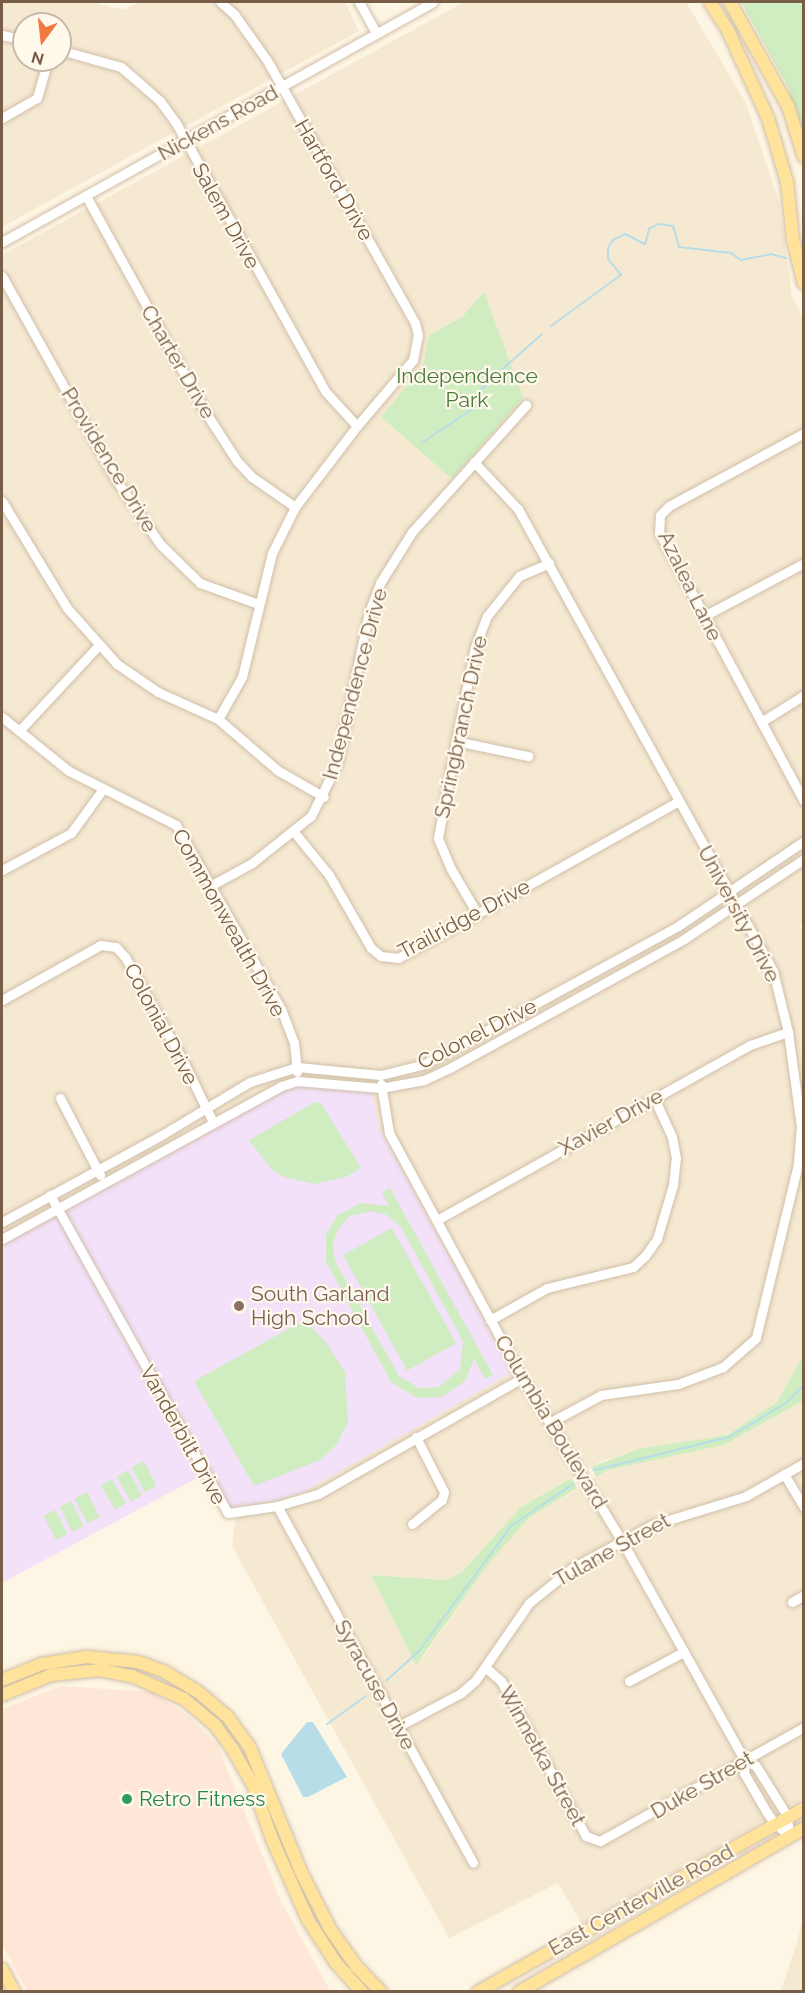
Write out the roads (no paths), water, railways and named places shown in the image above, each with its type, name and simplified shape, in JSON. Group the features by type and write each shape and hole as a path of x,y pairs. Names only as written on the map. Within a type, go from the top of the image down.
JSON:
{"main road":[{"path":"710,2 729,33 768,118 787,182 793,240 804,284"},
{"path":"730,2 788,106 804,157"},
{"path":"2,1680 42,1664 86,1657 138,1662 165,1672 197,1690 227,1716 250,1748 301,1872 330,1929 356,1966 381,1992"},
{"path":"2,1695 51,1675 100,1670 161,1686 192,1706 215,1725 254,1785 272,1839 308,1920 336,1963 362,1992"},
{"name":"East Centerville Road","path":"478,1992 804,1808"},
{"name":"East Centerville Road","path":"519,1992 804,1828"},
{"path":"2,1969 14,1992"}],"street":[{"name":"Hartford Drive","path":"220,2 234,14 282,87 416,323 418,335 413,360 357,426"},
{"path":"359,2 376,33"},
{"name":"Nickens Road","path":"2,242 433,2"},
{"name":"Salem Drive","path":"72,53 122,67 160,101 325,391 357,426"},
{"path":"2,118 37,98 45,72"},
{"name":"Charter Drive","path":"86,196 204,410 237,461 252,477 295,507"},
{"name":"Providence Drive","path":"2,276 116,480 160,544 200,583 256,603"},
{"name":"Independence Drive","path":"210,886 294,832 324,797 337,764 369,612 380,584 412,532 526,405"},
{"path":"218,719 242,677 256,603 272,553 295,507 357,426"},
{"name":"Azalea Lane","path":"804,433 660,515 659,532 804,801"},
{"name":"University Drive","path":"474,462 518,509 773,971 788,1032 801,1145 756,1338 723,1367 678,1384 601,1395 549,1423"},
{"path":"2,501 67,608 99,645 137,680 218,719 277,770 324,797"},
{"path":"704,616 804,562"},
{"name":"Springbranch Drive","path":"477,913 451,869 438,838 475,647 487,616 519,576 549,563"},
{"path":"19,731 99,645"},
{"path":"761,722 804,695"},
{"name":"Commonwealth Drive","path":"2,717 69,771 102,790 176,825 281,1009 294,1043 297,1081"},
{"path":"456,741 528,756"},
{"path":"2,870 71,833 102,790"},
{"name":"Trailridge Drive","path":"294,832 329,875 371,948 381,956 398,958 679,801"},
{"name":"Colonel Drive","path":"2,1222 250,1082 297,1067 381,1075 425,1064 678,926 729,890 776,863 804,841"},
{"name":"Colonel Drive","path":"297,1081 381,1088 424,1080 655,956 804,859"},
{"name":"Colonial Drive","path":"2,1000 101,945 116,947 125,957 170,1036 213,1122"},
{"name":"Xavier Drive","path":"437,1220 750,1045 788,1032"},
{"name":"Columbia Boulevard","path":"381,1075 389,1134 522,1378 622,1541 745,1761 744,1773 775,1824 790,1836"},
{"path":"2,1239 213,1122 297,1081"},
{"path":"60,1098 104,1183"},
{"path":"490,1320 547,1288 633,1267 645,1256 657,1239 673,1185 676,1158 672,1137 654,1098"},
{"name":"Vanderbilt Drive","path":"50,1195 222,1509 235,1515 318,1494 522,1378"},
{"path":"412,1524 442,1500 444,1492 416,1437"},
{"name":"Tulane Street","path":"399,1726 461,1693 485,1667 529,1603 544,1589 622,1541 680,1514 746,1496 804,1463"},
{"path":"784,1474 804,1507"},
{"name":"Syracuse Drive","path":"277,1506 472,1863"},
{"path":"792,1602 804,1595"},
{"path":"629,1681 683,1652"},
{"name":"Winnetka Street","path":"485,1667 501,1681 586,1836 600,1841"},
{"name":"Duke Street","path":"600,1841 804,1727"},
{"name":"Columbia Boulevard","path":"745,1761 756,1766 787,1817 790,1836"}],"water":[{"path":"307,1722 313,1722 347,1777 308,1797 303,1797 281,1754"}],"waterway":[{"path":"551,326 621,275 608,259 608,248 613,240 625,234 645,244 649,229 658,224 673,226 679,247 731,253 741,260 771,254 786,258"},
{"path":"423,442 480,404 480,391 541,335"},
{"path":"595,1470 729,1437 786,1403 804,1385"},
{"path":"386,1681 419,1651 511,1526 573,1484"},
{"path":"327,1724 366,1696"}],"place":[{"name":"South Garland High School","path":"239,1306"},
{"name":"Retro Fitness","path":"127,1799"}],"park label":[{"name":"Independence Park","path":"467,388"}]}
